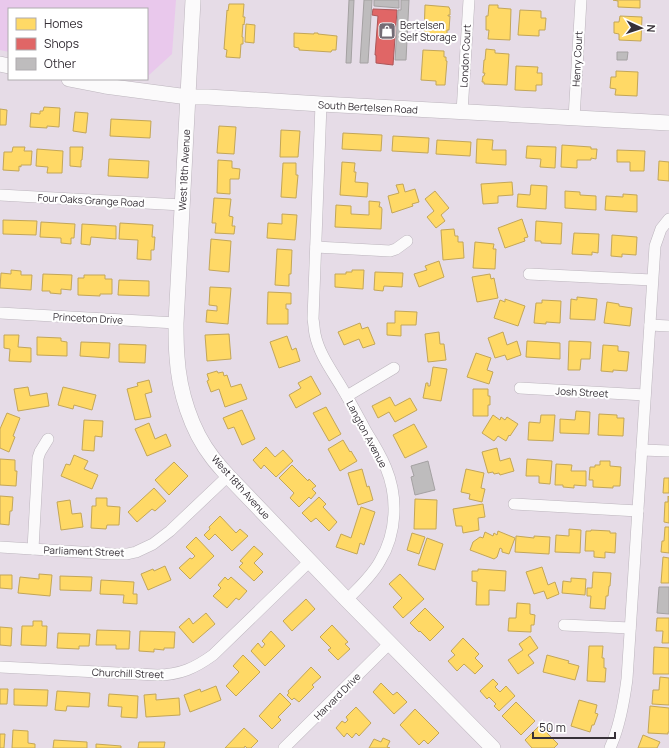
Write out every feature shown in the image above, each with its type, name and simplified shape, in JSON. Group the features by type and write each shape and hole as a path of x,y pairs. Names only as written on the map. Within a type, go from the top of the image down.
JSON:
{"street":[{"name":"West 18th Avenue","path":"193,0 176,323 177,357 183,395 189,413 197,432 211,456 228,476 492,748"},
{"name":"London Court","path":"462,112 468,0"},
{"name":"Henry Court","path":"574,118 581,0"},
{"name":"South Bertelsen Road","path":"73,80 105,86 188,96 669,123"},
{"name":"Langton Avenue","path":"321,104 313,319 315,334 322,353 386,467 393,494 394,506 392,528 386,552 373,571 347,600"},
{"name":"Four Oaks Grange Road","path":"0,195 182,205"},
{"path":"610,748 624,704 627,679 655,246 661,229 669,219"},
{"path":"316,248 390,251 396,249 407,241"},
{"path":"529,274 652,280"},
{"name":"Princeton Drive","path":"0,313 176,323"},
{"path":"650,325 669,326"},
{"name":"Langton Avenue","path":"347,396 394,368"},
{"name":"Josh Street","path":"520,388 645,395"},
{"name":"Parliament Street","path":"33,549 38,458 48,439"},
{"path":"642,450 669,451"},
{"name":"Parliament Street","path":"0,547 112,554 136,552 153,544 170,531 228,476"},
{"path":"514,504 638,511"},
{"name":"Churchill Street","path":"0,667 157,675 181,672 196,666 213,655 310,561"},
{"path":"564,625 630,628"},
{"name":"Harvard Drive","path":"284,748 390,644"}],"shaded area":[{"path":"0,0 176,0 172,54 149,75 149,79 148,8 8,8 8,52 0,50"}],"building: Homes":[{"path":"613,0 640,0 640,8 618,7 618,1"},
{"path":"229,4 244,4 243,17 245,17 242,37 243,44 241,44 240,58 226,57 227,50 224,49 227,10 228,11"},
{"path":"425,5 449,7 450,15 448,16 450,16 449,30 447,30 447,41 438,41 439,37 424,36"},
{"path":"489,5 498,5 498,8 511,9 510,40 488,39 489,30 486,30 486,16 488,16"},
{"path":"520,10 541,11 541,18 546,18 545,30 539,30 539,36 518,35"},
{"path":"620,16 642,17 641,41 619,40 619,34 614,33 614,22 619,22"},
{"path":"246,24 255,25 254,43 245,42"},
{"path":"294,33 318,33 337,36 336,50 332,50 331,52 299,50 299,48 294,47"},
{"path":"486,49 495,50 495,53 509,54 507,85 484,84 484,82 482,82 485,73 483,73"},
{"path":"423,50 444,51 444,57 446,57 447,61 445,85 436,85 436,81 421,80"},
{"path":"516,66 538,67 537,73 542,73 542,85 536,85 536,91 515,90"},
{"path":"616,71 638,72 637,96 615,95 616,89 610,88 611,77 616,77"},
{"path":"44,107 60,108 59,127 30,127 31,113 40,114 40,111 43,111"},
{"path":"0,109 7,110 6,125 0,125"},
{"path":"75,112 88,113 86,133 73,131"},
{"path":"111,119 151,121 150,138 110,136"},
{"path":"219,126 236,127 234,154 217,153"},
{"path":"281,130 300,131 298,157 280,157"},
{"path":"343,133 382,135 381,151 342,149"},
{"path":"393,136 429,138 428,153 392,151"},
{"path":"477,139 493,140 492,150 506,150 506,165 476,163"},
{"path":"437,140 471,142 470,156 436,154"},
{"path":"562,145 591,147 591,149 597,149 596,159 591,158 591,160 577,160 577,168 561,167"},
{"path":"527,146 556,147 555,168 540,167 541,159 526,158"},
{"path":"13,147 25,147 24,151 32,151 31,165 19,166 19,171 3,170 4,152 12,152"},
{"path":"70,147 83,147 81,167 70,166"},
{"path":"37,149 63,151 62,173 47,173 48,167 36,166"},
{"path":"617,150 645,151 644,171 630,171 630,162 617,162"},
{"path":"109,159 149,161 148,178 108,176"},
{"path":"218,160 232,161 232,168 240,169 239,179 230,179 230,194 217,193"},
{"path":"659,161 669,162 669,181 658,180"},
{"path":"342,162 355,163 355,182 368,183 367,197 340,195"},
{"path":"283,163 296,163 296,175 298,175 296,198 281,197"},
{"path":"512,182 513,195 498,196 498,203 483,204 481,184"},
{"path":"403,184 405,192 415,189 419,202 412,204 413,206 392,213 388,196 399,193 396,185"},
{"path":"531,185 547,186 546,209 517,207 518,194 530,195"},
{"path":"435,191 449,208 441,215 445,221 436,228 427,217 434,211 425,199"},
{"path":"565,191 580,192 580,195 596,196 596,210 565,208"},
{"path":"623,194 637,195 637,212 605,210 606,196 623,197"},
{"path":"214,198 231,199 229,216 233,217 232,226 235,226 234,234 215,233 216,223 212,223"},
{"path":"369,201 380,202 379,207 382,209 381,229 335,227 336,205 351,206 351,214 369,215"},
{"path":"282,214 297,215 295,240 267,238 268,223 282,224"},
{"path":"522,219 528,237 524,238 525,241 505,248 498,228"},
{"path":"3,220 37,221 36,235 3,234"},
{"path":"536,221 562,223 561,244 541,243 541,241 535,241"},
{"path":"41,222 75,224 74,238 71,238 71,244 61,243 61,238 40,237"},
{"path":"120,223 153,225 152,237 155,237 154,250 151,250 151,260 137,259 138,240 119,239"},
{"path":"82,224 116,226 116,239 91,237 90,245 81,244"},
{"path":"454,229 455,236 458,236 458,242 463,242 464,258 443,260 441,230"},
{"path":"574,233 599,234 598,253 592,252 592,255 572,254"},
{"path":"612,235 637,237 636,255 622,254 622,257 611,256"},
{"path":"211,239 231,241 229,272 209,270"},
{"path":"475,242 494,244 493,249 496,249 495,269 473,268"},
{"path":"277,249 292,250 289,286 275,285"},
{"path":"439,261 444,277 419,287 414,274 427,270 425,266"},
{"path":"11,270 21,271 21,275 32,275 31,290 0,288 1,273 11,274"},
{"path":"352,270 364,270 363,289 335,287 335,274 346,274 346,272 352,272"},
{"path":"375,272 403,273 402,287 384,286 383,291 374,290"},
{"path":"43,274 72,275 71,290 61,289 61,294 50,293 50,291 42,291"},
{"path":"490,274 491,279 494,278 498,298 477,302 472,277"},
{"path":"84,275 105,275 105,279 112,279 112,294 100,294 100,296 78,295 78,278 84,278"},
{"path":"119,280 149,281 149,296 118,295"},
{"path":"210,287 231,288 228,324 206,322 207,310 217,311 217,306 209,305"},
{"path":"268,292 291,293 291,304 286,304 286,309 288,309 288,324 267,324"},
{"path":"577,297 597,299 595,320 570,319 571,299 577,300"},
{"path":"505,299 525,306 518,326 494,318 500,300 505,302"},
{"path":"542,300 561,301 560,323 534,323 536,303 542,303"},
{"path":"607,302 632,308 630,326 604,323"},
{"path":"395,311 417,312 416,325 401,325 401,336 387,335 387,323 395,323"},
{"path":"360,323 362,329 368,327 375,344 363,348 359,339 344,345 338,332"},
{"path":"439,332 440,344 444,344 446,360 428,362 425,334"},
{"path":"503,332 507,345 517,341 521,355 507,360 505,355 495,358 488,338"},
{"path":"229,334 231,359 207,361 205,335"},
{"path":"4,335 19,335 18,347 31,348 31,362 9,361 10,349 4,348"},
{"path":"287,336 292,350 296,348 300,361 279,368 270,342"},
{"path":"37,337 61,338 61,341 67,342 67,356 37,355"},
{"path":"527,341 560,343 560,359 526,357"},
{"path":"569,341 591,342 590,359 581,359 580,370 568,370"},
{"path":"81,342 110,343 109,358 80,356"},
{"path":"119,344 146,345 145,363 119,362"},
{"path":"603,345 618,346 618,351 629,352 627,371 601,371"},
{"path":"476,353 491,358 487,370 493,372 489,384 467,377"},
{"path":"433,367 447,369 441,401 423,398 426,383 430,386"},
{"path":"217,371 218,373 223,372 224,376 227,375 231,387 241,384 247,399 225,407 219,389 211,392 207,381 209,380 207,374"},
{"path":"311,376 321,394 296,408 289,395 301,388 298,383"},
{"path":"149,380 152,392 145,394 151,417 135,420 127,389 138,386 137,383"},
{"path":"28,387 30,396 47,393 49,406 18,411 14,389"},
{"path":"63,387 96,395 92,410 74,405 73,409 58,405"},
{"path":"473,389 488,389 490,405 488,405 488,416 473,416"},
{"path":"390,397 395,406 410,398 417,410 395,422 389,412 378,418 372,406"},
{"path":"326,407 341,434 329,441 313,413"},
{"path":"242,410 255,439 242,445 234,427 228,429 223,418"},
{"path":"576,411 590,412 589,434 560,433 560,419 575,420"},
{"path":"7,413 20,418 9,452 0,448 0,429"},
{"path":"599,414 617,415 617,418 624,418 623,436 598,435"},
{"path":"493,415 500,420 501,417 505,420 507,417 518,424 506,441 498,436 494,441 482,433"},
{"path":"541,415 555,415 553,441 528,440 529,422 540,423"},
{"path":"84,420 103,421 102,437 95,436 94,451 82,450"},
{"path":"149,423 155,439 166,434 171,446 147,456 135,429"},
{"path":"414,424 427,447 405,458 393,435"},
{"path":"343,440 357,461 340,471 328,449"},
{"path":"266,447 275,457 283,450 293,461 276,477 264,465 261,469 253,460"},
{"path":"497,448 500,461 510,458 514,471 500,475 499,473 494,474 493,472 488,473 482,452"},
{"path":"74,455 88,461 84,469 98,475 92,489 61,476 66,464 70,465"},
{"path":"0,459 15,460 15,471 17,471 16,486 0,485"},
{"path":"527,459 552,461 550,484 539,483 539,476 526,476"},
{"path":"600,461 610,461 610,466 621,467 620,486 613,486 613,488 593,487 593,480 589,480 590,467 600,465"},
{"path":"174,462 188,476 169,495 155,480"},
{"path":"556,464 572,465 571,471 586,471 586,486 574,485 574,488 563,487 563,485 555,485"},
{"path":"292,465 308,481 309,479 316,486 312,489 316,493 311,499 309,497 299,507 290,498 294,493 279,478"},
{"path":"362,469 367,487 369,486 373,500 358,505 348,473"},
{"path":"466,469 484,473 481,488 485,489 482,502 469,499 470,494 461,492"},
{"path":"664,478 669,478 669,493 663,493"},
{"path":"154,488 166,501 155,511 152,509 137,522 128,512"},
{"path":"0,496 13,497 9,525 0,524"},
{"path":"668,496 669,523 664,522 665,502 668,502"},
{"path":"319,497 326,504 323,507 337,522 329,531 316,518 311,522 302,513"},
{"path":"96,498 107,498 107,506 120,507 119,525 107,525 106,529 91,528 92,506 96,506"},
{"path":"415,499 437,500 436,529 414,529"},
{"path":"70,500 72,514 81,513 83,527 61,530 57,502"},
{"path":"483,504 485,517 478,518 479,530 463,533 462,526 456,526 453,509"},
{"path":"361,507 375,512 364,545 360,543 357,554 336,547 341,534 351,538"},
{"path":"220,516 236,533 240,529 248,536 232,551 215,534 209,540 204,535 210,529 209,527"},
{"path":"665,527 669,527 669,553 661,552 662,541 664,541"},
{"path":"569,529 581,530 580,553 555,552 556,535 569,536"},
{"path":"498,531 515,538 509,554 502,552 502,549 500,548 497,557 494,559 470,550 473,542 480,537 483,538 485,532 493,536 494,533 497,535"},
{"path":"586,531 610,531 610,533 616,533 615,553 605,552 605,558 594,557 594,551 585,551"},
{"path":"412,533 425,537 419,554 407,550"},
{"path":"516,536 534,538 534,536 550,537 549,554 515,552"},
{"path":"196,537 214,556 190,579 179,568 190,558 192,559 195,556 186,547"},
{"path":"427,538 443,544 435,570 418,565"},
{"path":"254,546 263,554 254,563 263,572 254,581 239,567 243,563 240,561"},
{"path":"663,557 669,558 669,583 661,583"},
{"path":"165,566 171,580 148,590 141,574 153,569 154,571"},
{"path":"542,567 548,585 555,582 559,594 547,599 544,591 534,594 526,572"},
{"path":"478,569 506,571 505,591 489,590 489,605 476,605 477,582 472,581 472,571 478,571"},
{"path":"593,572 611,573 605,609 590,608 591,596 587,596 587,588 592,588"},
{"path":"39,574 52,575 50,596 18,593 20,577 39,579"},
{"path":"400,574 424,599 403,618 393,607 402,598 389,584"},
{"path":"0,575 12,575 12,589 0,588"},
{"path":"60,576 92,577 91,591 60,590"},
{"path":"225,577 228,580 231,577 247,591 239,600 236,598 227,608 213,596 221,588 218,585"},
{"path":"571,578 586,579 585,595 562,593 563,581 571,582"},
{"path":"101,580 134,582 133,594 137,594 137,604 123,603 124,595 100,594"},
{"path":"306,599 315,609 292,631 283,621"},
{"path":"517,603 530,604 530,614 535,615 534,625 531,625 531,632 508,631 509,618 516,618"},
{"path":"425,608 444,627 430,641 410,623"},
{"path":"206,613 215,624 193,643 179,627 189,618 193,624"},
{"path":"657,618 669,618 669,643 662,643 663,631 656,631"},
{"path":"33,621 42,621 42,626 47,626 46,646 21,645 22,626 33,626"},
{"path":"332,625 348,642 345,644 350,649 338,660 328,650 331,648 320,637"},
{"path":"0,627 12,628 11,646 0,645"},
{"path":"97,630 130,631 129,649 116,649 116,645 96,645"},
{"path":"140,631 175,632 174,648 164,648 164,650 154,649 154,652 139,651"},
{"path":"271,631 285,646 265,666 251,651 258,643 262,648 265,644 262,641"},
{"path":"58,633 90,634 89,646 79,646 79,649 57,648"},
{"path":"530,636 538,648 528,655 534,663 518,674 508,660 523,650 519,644"},
{"path":"463,638 479,654 475,658 483,666 475,674 464,664 457,671 448,661 455,655 451,651"},
{"path":"589,646 603,646 602,658 604,658 604,668 606,668 605,682 587,681"},
{"path":"654,647 669,648 669,674 653,674"},
{"path":"243,655 260,672 236,696 226,686 239,672 233,666"},
{"path":"547,655 569,661 568,663 579,666 575,680 543,672"},
{"path":"311,667 321,677 312,685 314,687 299,702 294,698 292,700 287,695 289,693 288,691"},
{"path":"660,677 669,678 669,705 652,704 653,690 659,690"},
{"path":"493,679 498,684 495,687 500,692 506,686 515,696 499,711 494,706 496,704 489,697 487,699 480,691"},
{"path":"381,683 393,695 397,692 407,702 394,714 373,692"},
{"path":"216,686 221,700 190,712 184,695 200,689 201,692"},
{"path":"0,689 8,689 7,704 0,704"},
{"path":"14,689 48,690 47,706 14,705"},
{"path":"57,691 90,693 89,707 67,706 66,711 55,710"},
{"path":"280,693 291,704 278,717 281,720 272,729 259,716"},
{"path":"109,694 138,696 137,718 121,717 122,707 108,706"},
{"path":"156,694 156,700 179,698 180,715 146,717 144,695"},
{"path":"579,700 597,705 595,713 598,714 590,732 571,726"},
{"path":"516,702 535,721 521,735 502,716"},
{"path":"650,706 669,708 668,734 648,733"},
{"path":"356,707 371,723 359,736 356,733 352,738 347,733 344,737 336,728 342,721 345,723 348,720 346,717"},
{"path":"415,709 439,733 428,744 424,740 419,745 400,725"},
{"path":"545,724 551,730 547,733 558,744 554,748 532,748 525,740 539,726 541,727"},
{"path":"244,728 258,741 251,748 247,748 245,746 244,748 225,748"},
{"path":"13,730 28,731 28,743 35,744 35,748 12,748"},
{"path":"0,734 5,734 4,748 0,748"},
{"path":"643,735 660,742 657,748 638,748"},
{"path":"383,738 390,741 387,747 390,748 369,748 374,739 381,742"},
{"path":"54,740 87,742 87,748 53,748"},
{"path":"139,742 165,742 164,748 138,748"},
{"path":"96,744 121,746 121,748 96,748"}],"building: Shops":[{"path":"373,9 397,10 393,65 376,63 375,55 378,16 372,15"}],"building: Other":[{"path":"349,0 354,0 351,63 346,63"},
{"path":"364,0 372,0 368,63 360,63"},
{"path":"374,0 399,0 399,8 374,6"},
{"path":"401,0 409,0 406,60 395,60 398,10 401,10"},
{"path":"617,52 628,52 627,60 617,60"},
{"path":"428,461 435,490 415,495 411,477 414,476 411,466"},
{"path":"659,587 669,587 669,614 657,613"}],"place":[{"name":"Bertelsen Self Storage","path":"387,31"}]}
